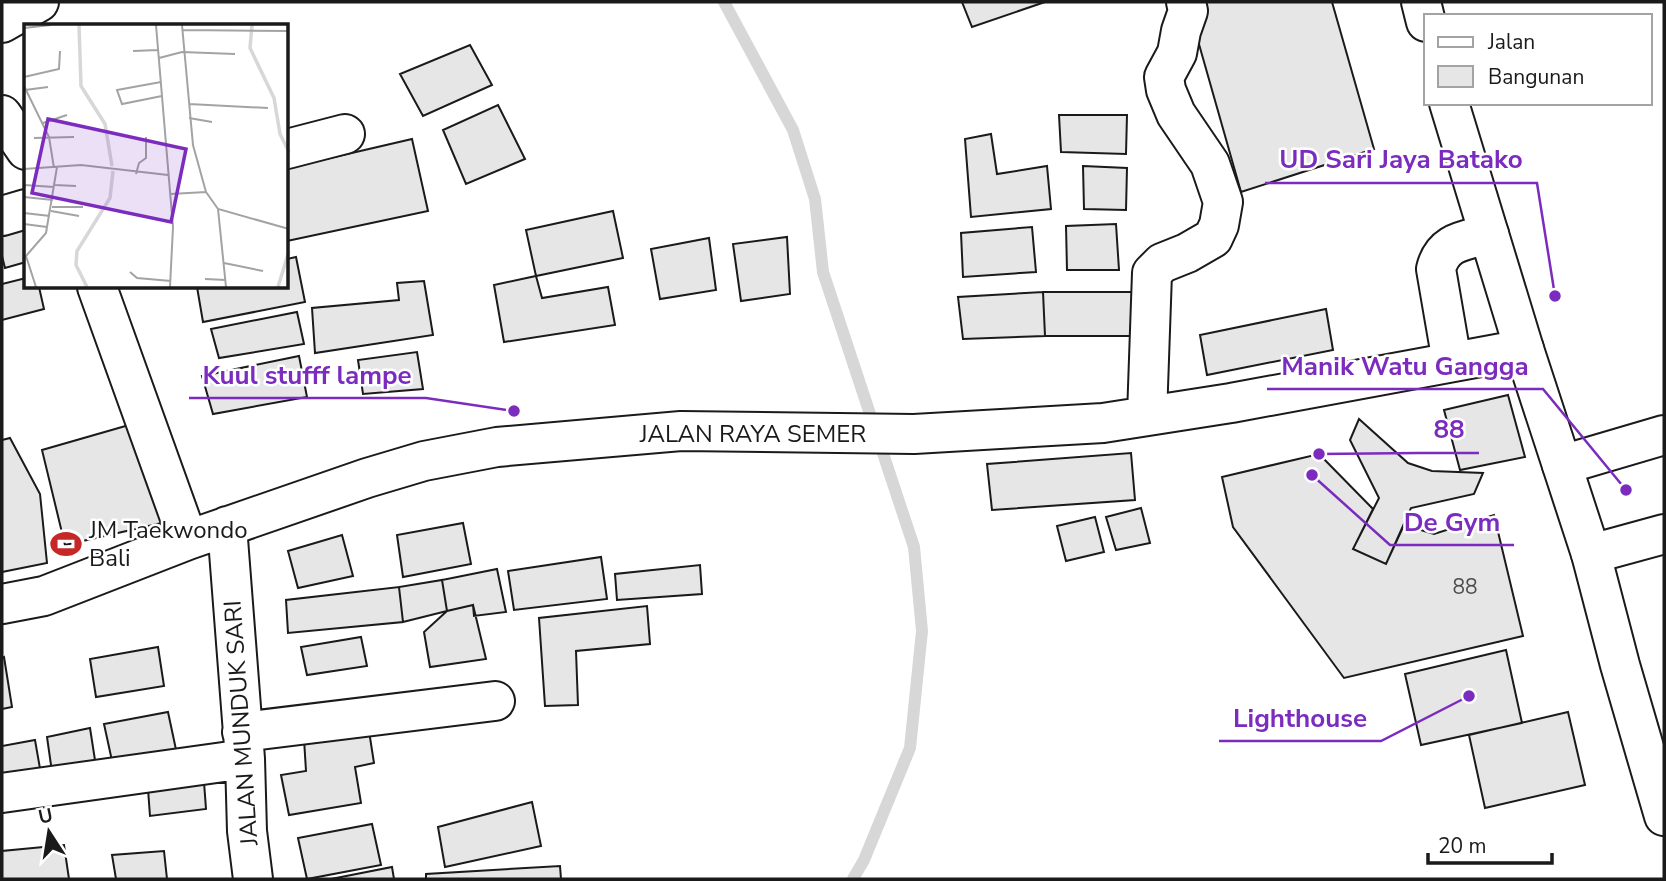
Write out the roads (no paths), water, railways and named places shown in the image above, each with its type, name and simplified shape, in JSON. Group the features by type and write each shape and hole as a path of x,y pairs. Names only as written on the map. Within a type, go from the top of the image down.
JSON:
{"street":[{"path":"2,23 39,2"},
{"path":"1147,416 1153,274 1162,263 1213,238 1219,225 1223,202 1210,164 1176,114 1166,90 1164,77 1177,53 1188,11 1186,2"},
{"path":"1450,105 1524,349 1591,554 1664,816"},
{"path":"2,115 24,147"},
{"path":"289,148 345,134"},
{"path":"2,216 24,210"},
{"path":"1452,362 1436,269 1440,255 1450,245 1489,234"},
{"path":"98,289 188,540"},
{"name":"JALAN RAYA SEMER","path":"2,604 44,596 188,540 367,478 424,461 497,447 681,431 914,434 1103,423 1231,403 1524,349"},
{"path":"1562,465 1664,435"},
{"name":"JALAN MUNDUK SARI","path":"227,526 244,746 247,831 253,879"},
{"path":"1591,554 1664,534"},
{"path":"2,793 495,701"}],"waterway":[{"path":"724,2 793,130 815,199 823,272 914,547 922,631 910,748 864,860 853,879"}],"place":[{"name":"UD Sari Jaya Batako","path":"1555,296"},
{"name":"Kuul stufff lampe","path":"514,411"},
{"name":"88","path":"1319,454"},
{"name":"De Gym","path":"1312,475"},
{"name":"Manik Watu Gangga","path":"1626,490"},
{"name":"JM Taekwondo Bali","path":"66,544"},
{"name":"Lighthouse","path":"1469,696"}]}
